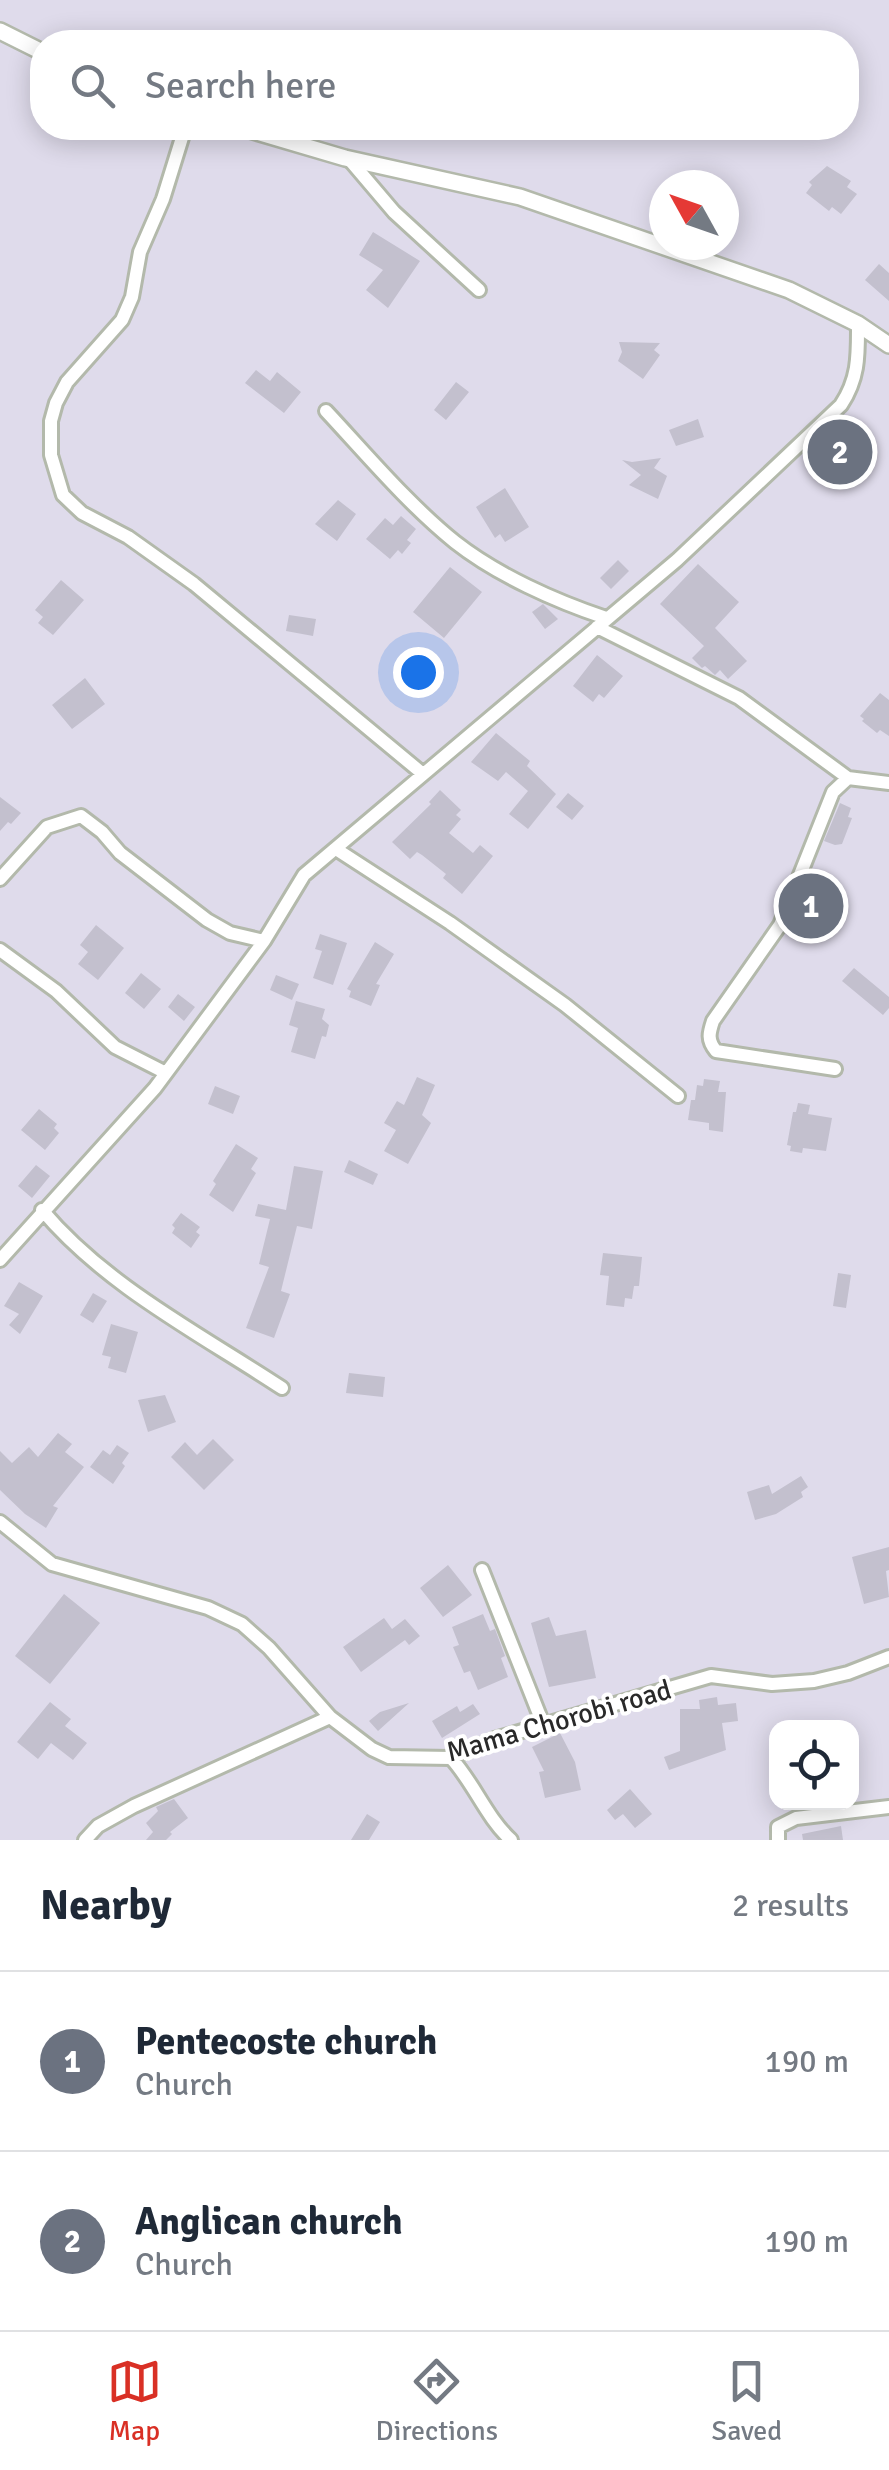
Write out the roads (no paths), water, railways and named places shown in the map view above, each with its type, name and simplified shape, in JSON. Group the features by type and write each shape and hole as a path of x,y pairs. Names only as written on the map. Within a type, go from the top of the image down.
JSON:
{"street":[{"path":"0,31 30,46"},
{"path":"180,140 163,199 140,252 132,297 122,320 67,382 56,402 51,422 52,455 63,495 82,513 128,538 194,584 422,774"},
{"path":"284,140 349,159 520,197 789,290 858,324 889,345"},
{"path":"349,159 394,212 479,290"},
{"path":"0,1260 166,1073 264,941 304,875 677,560 840,405 853,387 858,366 858,324"},
{"path":"326,411 457,544 739,698 848,778 889,783"},
{"path":"835,1069 716,1051 709,1043 709,1033 712,1021 780,925 833,792 848,778"},
{"path":"0,879 47,827 82,816 120,853 207,920 230,933 264,941"},
{"path":"336,849 450,923 600,1030 678,1096"},
{"path":"0,950 56,991 114,1046 166,1073"},
{"path":"42,1210 71,1242 112,1277 282,1388"},
{"name":"Mama Chorobi road","path":"0,1522 52,1564 208,1608 242,1624 269,1648 330,1717 389,1757 451,1758 494,1739 711,1676 772,1684 814,1681 848,1673 889,1656"},
{"path":"482,1570 543,1724"},
{"path":"85,1840 98,1826 134,1806 330,1717"},
{"path":"451,1758 511,1840"},
{"path":"778,1840 778,1827 796,1818 889,1807"}],"place":[{"name":"Anglican church","path":"840,452"},
{"name":"Pentecoste church","path":"811,906"}]}
